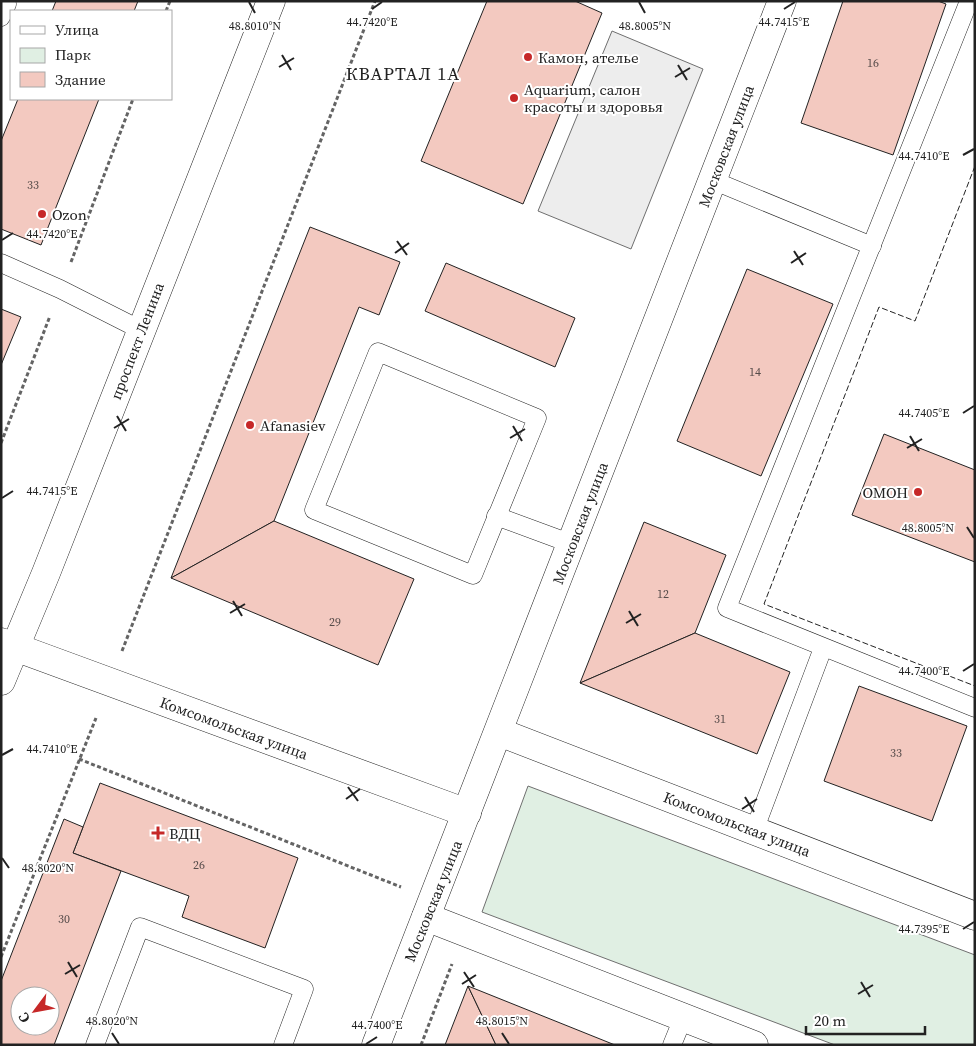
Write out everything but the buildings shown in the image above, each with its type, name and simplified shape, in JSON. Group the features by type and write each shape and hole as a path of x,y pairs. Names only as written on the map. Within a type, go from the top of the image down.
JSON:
{"street":[{"name":"проспект Ленина","path":"1,681 8,645 141,330 271,1"},
{"name":"Московская улица","path":"376,1045 782,1"},
{"name":"Комсомольская улица","path":"8,645 467,813"},
{"name":"Комсомольская улица","path":"499,732 975,916"},
{"path":"426,918 754,1045"}],"lane":[{"path":"969,1 727,608 975,708"},
{"path":"712,180 872,246"},
{"path":"1,263 60,289 141,330"},
{"path":"378,352 537,418 496,516 473,574 314,510 378,352"},
{"path":"496,516 572,544"},
{"path":"754,830 823,648"},
{"path":"95,1045 140,927 304,989 283,1045"},
{"path":"672,1045 683,1018"}],"path":[{"path":"119,659 376,1"},
{"path":"1,443 133,100"},
{"path":"1,957 96,718"},
{"path":"79,759 403,888"},
{"path":"421,1045 455,957"}],"green space":[{"path":"528,786 975,955 975,1045 835,1045 482,912"}],"shaded area":[{"path":"612,31 703,69 631,249 538,211"}],"fence":[{"path":"975,166 915,321 879,307 764,604 975,686"}],"place":[{"name":"Камон, ателье","path":"528,57"},
{"name":"Aquarium, салон красоты и здоровья","path":"514,98"},
{"name":"Ozon","path":"42,214"},
{"name":"Afanasiev","path":"250,425"},
{"name":"ОМОН","path":"918,492"},
{"name":"ВДЦ","path":"158,833"}],"district":[{"name":"КВАРТАЛ 1А","path":"403,73"}]}
